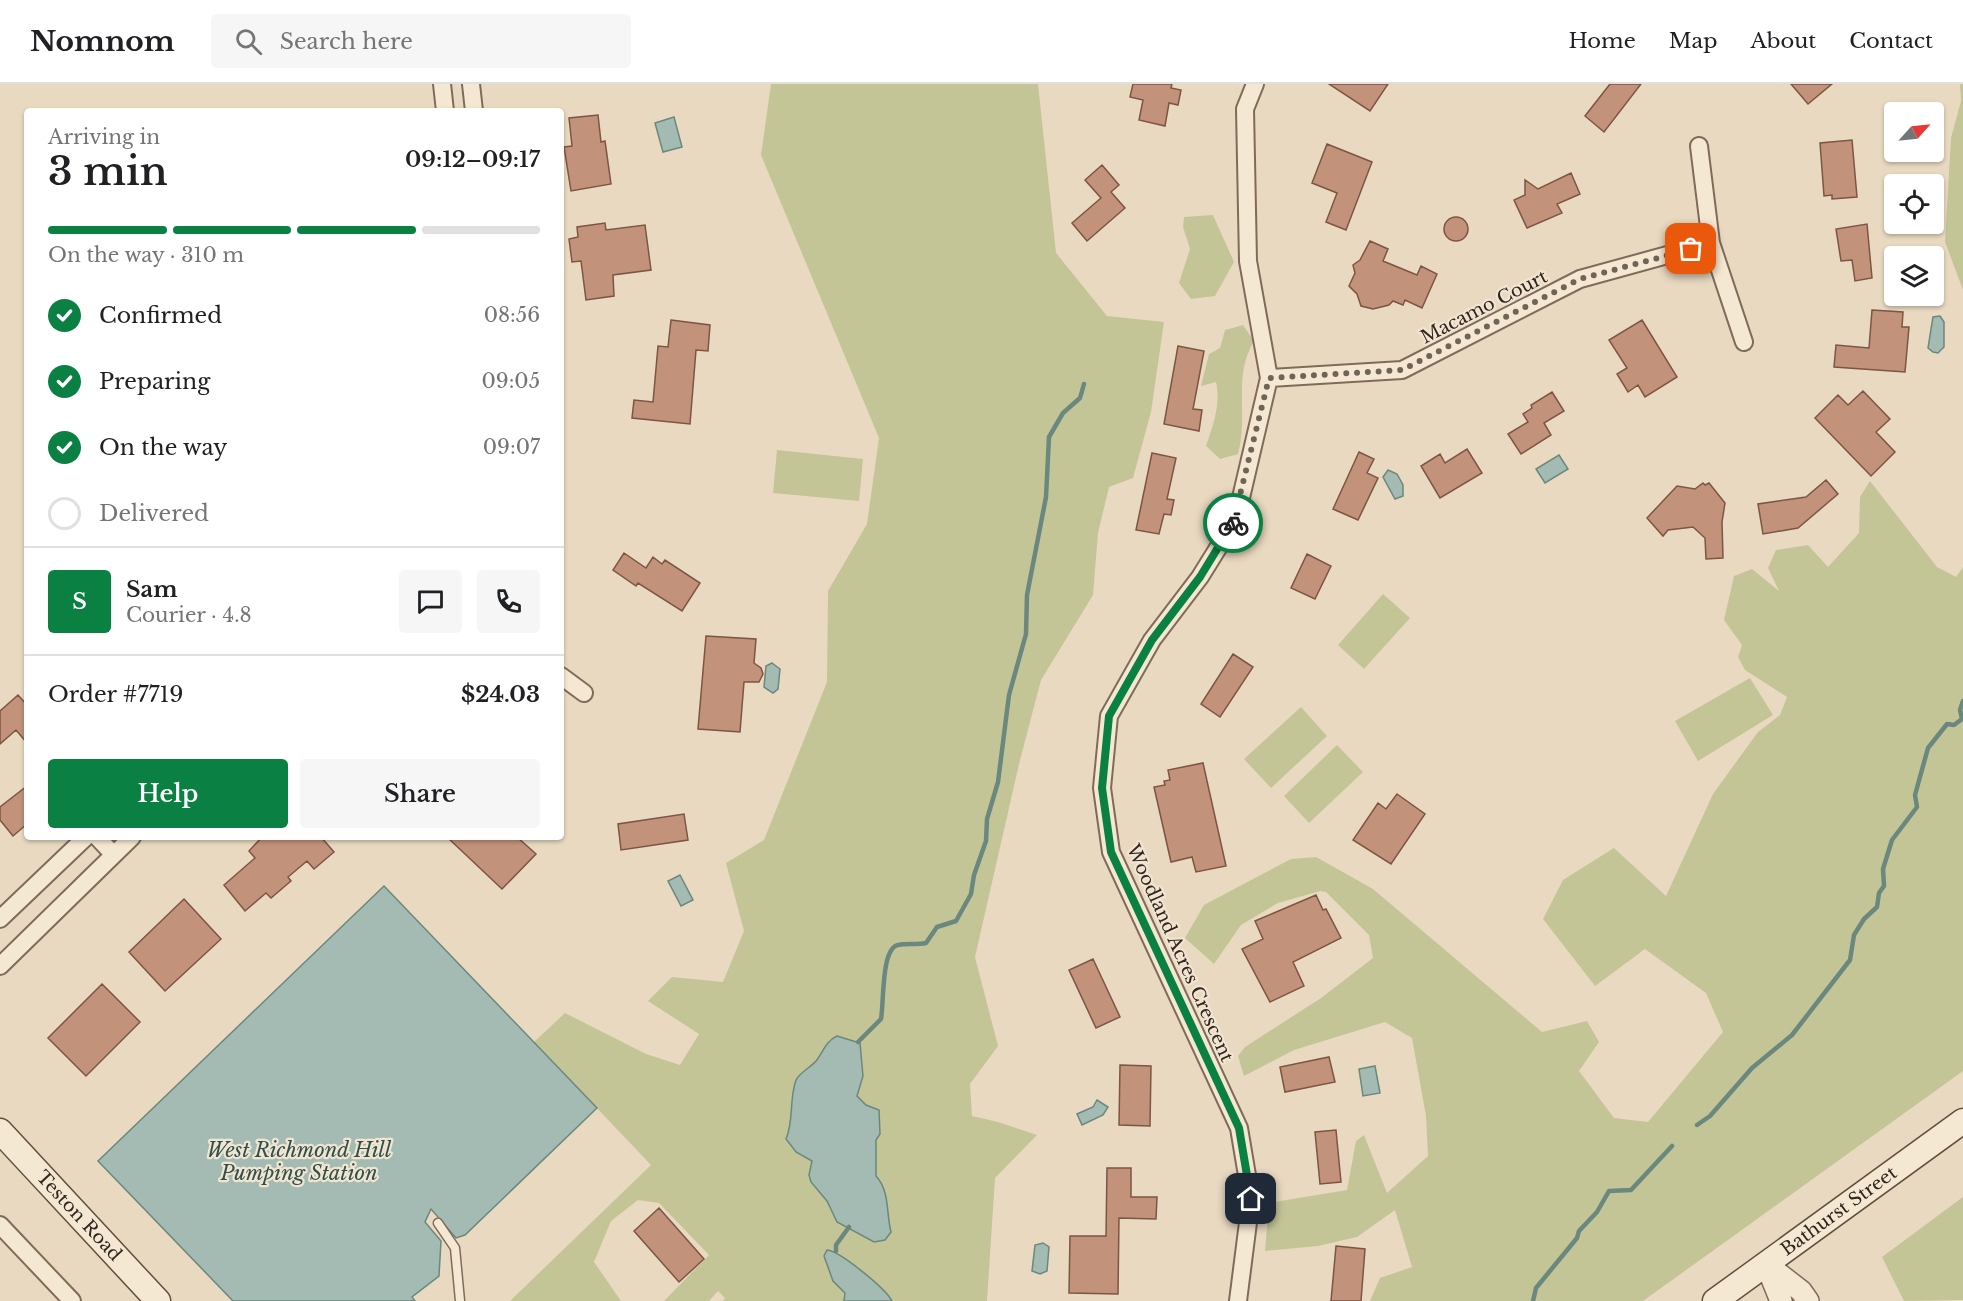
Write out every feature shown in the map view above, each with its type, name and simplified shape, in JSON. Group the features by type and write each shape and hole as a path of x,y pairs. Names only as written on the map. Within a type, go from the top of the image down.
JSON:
{"main road":[{"name":"Bathurst Street","path":"1715,1301 1963,1121"},
{"name":"Teston Road","path":"0,1131 158,1301"}],"street":[{"path":"442,84 445,108"},
{"path":"471,84 474,108"},
{"name":"Woodland Acres Crescent","path":"1238,1301 1251,1199 1239,1128 1111,852 1102,788 1109,716 1152,640 1200,577 1236,519 1269,378 1248,261 1245,109 1255,84"},
{"path":"1699,146 1711,243 1744,342"},
{"name":"Macamo Court","path":"1269,378 1402,370 1580,279 1711,243"},
{"path":"564,678 584,693"},
{"path":"0,919 83,840"},
{"path":"100,840 113,854"},
{"path":"0,966 129,840"},
{"path":"0,1225 72,1301"},
{"path":"1766,1264 1780,1301"},
{"path":"1766,1264 1801,1291 1808,1301"}],"lane":[{"path":"438,1223 455,1248 460,1301"}],"green space":[{"path":"771,84 1038,84 1056,253 1107,316 1164,322 1151,412 1133,478 1109,487 1098,533 1093,595 1041,680 1019,764 975,957 998,1046 970,1084 972,1116 1037,1135 995,1178 987,1301 723,1301 725,1298 718,1291 709,1301 664,1301 709,1255 659,1203 638,1200 611,1221 594,1262 621,1301 510,1301 651,1165 534,1042 565,1013 646,1054 680,1065 699,1034 648,1001 672,977 723,982 744,931 726,863 764,840 827,682 828,591 867,524 879,438 761,155"},
{"path":"1960,84 1963,84 1963,290 1945,242 1951,138 1961,101"},
{"path":"1213,215 1234,262 1215,296 1191,299 1179,283 1190,249 1183,227 1184,217"},
{"path":"1243,325 1254,341 1247,355 1242,382 1241,439 1238,454 1220,459 1206,446 1217,407 1216,382 1201,386 1209,354 1220,348 1225,330"},
{"path":"777,450 863,459 859,501 773,493"},
{"path":"1870,481 1937,567 1956,577 1963,567 1963,1071 1643,1301 1370,1301 1380,1278 1412,1267 1395,1210 1357,1237 1318,1246 1265,1251 1269,1203 1347,1190 1356,1141 1364,1135 1387,1193 1428,1156 1426,1116 1412,1038 1385,1022 1294,1050 1244,1076 1238,1056 1245,1047 1321,998 1373,958 1369,935 1326,892 1320,891 1278,903 1241,925 1214,964 1185,938 1204,905 1291,859 1316,857 1373,889 1542,1032 1587,1021 1599,1042 1579,1071 1614,1118 1648,1122 1723,1032 1706,993 1645,949 1595,986 1543,919 1563,880 1614,848 1666,896 1713,794 1758,732 1780,715 1787,697 1745,670 1738,657 1742,645 1724,620 1734,576 1752,569 1779,591 1768,568 1776,550 1808,545 1828,567 1859,533 1860,497"},
{"path":"1383,594 1410,618 1364,669 1338,645"},
{"path":"1750,678 1773,715 1698,761 1675,721"},
{"path":"1301,707 1327,736 1271,788 1244,759"},
{"path":"1337,745 1363,772 1309,823 1284,796"},
{"path":"1963,1197 1963,1300 1904,1301 1882,1257"}],"water":[{"path":"674,117 682,147 663,152 655,123"},
{"path":"1940,316 1944,322 1944,347 1938,353 1928,348 1933,317"},
{"path":"1559,455 1568,469 1545,483 1536,469"},
{"path":"1388,470 1397,474 1403,485 1403,496 1395,499 1383,477"},
{"path":"772,663 780,669 778,689 773,693 764,687 766,666"},
{"path":"680,875 693,900 681,906 668,881"},
{"name":"West Richmond Hill Pumping Station","path":"384,886 597,1108 465,1235 456,1238 431,1209 425,1222 441,1241 439,1276 412,1297 415,1301 233,1301 98,1161"},
{"path":"837,1036 860,1043 863,1076 857,1096 866,1105 879,1110 880,1134 876,1140 876,1176 886,1195 891,1232 885,1240 874,1242 837,1222 827,1201 811,1182 809,1175 812,1161 796,1152 786,1139 796,1080"},
{"path":"1375,1066 1380,1093 1363,1096 1359,1069"},
{"path":"1097,1100 1108,1107 1103,1115 1082,1125 1077,1114 1093,1107"},
{"path":"1043,1243 1049,1247 1047,1271 1040,1274 1032,1271 1035,1245"},
{"path":"827,1250 862,1271 892,1301 844,1301 845,1293 833,1281 824,1256"}],"building":[{"path":"1133,84 1172,84 1171,88 1181,90 1178,105 1169,103 1165,126 1139,120 1143,100 1130,97"},
{"path":"1329,84 1388,84 1370,111"},
{"path":"1610,84 1641,84 1604,132 1585,116"},
{"path":"1791,84 1832,84 1808,104"},
{"path":"598,115 601,142 605,141 611,184 571,191 564,147 572,146 569,118"},
{"path":"1852,140 1857,197 1832,199 1832,195 1824,196 1820,143"},
{"path":"1327,144 1372,162 1346,230 1326,222 1337,193 1312,183"},
{"path":"1102,165 1119,185 1111,192 1125,208 1087,241 1072,223 1101,198 1085,180"},
{"path":"1571,173 1580,194 1557,204 1562,213 1527,228 1514,200 1525,195 1525,180 1538,189"},
{"path":"1456,217 1461,218 1467,224 1467,234 1461,240 1456,241 1451,240 1445,234 1444,229 1445,224 1451,218"},
{"path":"605,223 606,230 645,225 651,270 613,275 614,296 586,300 581,261 572,262 569,239 578,237 577,227"},
{"path":"1867,224 1872,278 1855,281 1852,260 1841,261 1836,229"},
{"path":"1370,241 1388,249 1383,261 1417,275 1421,266 1437,274 1422,308 1405,300 1403,305 1393,301 1389,305 1373,309 1361,306 1357,294 1349,286 1355,273 1353,265 1360,260"},
{"path":"1872,310 1903,312 1902,327 1909,327 1905,372 1834,367 1836,345 1869,348"},
{"path":"671,320 710,325 708,351 696,350 690,424 632,418 634,400 653,402 658,346 668,347"},
{"path":"1642,320 1677,377 1645,397 1638,385 1628,392 1617,374 1627,368 1609,340"},
{"path":"1178,346 1204,351 1193,409 1202,410 1199,431 1164,424"},
{"path":"1863,391 1890,419 1876,432 1895,452 1871,476 1815,418 1838,395 1848,405"},
{"path":"1552,392 1564,411 1544,423 1551,435 1521,454 1508,434 1528,422 1523,414 1532,408 1531,405"},
{"path":"1467,449 1482,473 1440,498 1421,466 1440,454 1445,463"},
{"path":"1359,452 1374,459 1367,473 1378,478 1358,520 1333,509"},
{"path":"1152,453 1176,458 1167,499 1174,500 1171,515 1164,514 1159,534 1136,530"},
{"path":"1826,480 1838,494 1798,528 1763,534 1758,504 1806,497"},
{"path":"1703,483 1705,485 1709,483 1725,503 1722,522 1723,558 1706,559 1705,538 1693,527 1668,530 1663,536 1647,518 1677,486 1695,489"},
{"path":"624,553 646,568 653,557 662,564 665,560 700,583 682,611 638,583 636,586 613,570"},
{"path":"1307,554 1331,566 1315,599 1291,588"},
{"path":"706,636 756,639 754,663 761,668 763,674 759,682 744,682 740,732 698,729"},
{"path":"1233,654 1253,667 1220,717 1201,704"},
{"path":"18,695 24,702 24,739 16,730 0,744 0,711"},
{"path":"1203,763 1226,866 1196,872 1192,857 1171,862 1154,787 1165,785 1164,781 1170,780 1168,770"},
{"path":"24,788 24,827 13,836 0,820 0,807"},
{"path":"1397,794 1425,814 1391,864 1353,840 1378,803 1386,809"},
{"path":"684,814 688,840 621,850 618,824"},
{"path":"259,840 324,840 334,852 314,869 307,861 288,877 291,881 271,898 266,893 245,911 224,885 255,858 249,851"},
{"path":"450,840 520,840 536,854 502,889"},
{"path":"1316,895 1341,938 1293,962 1304,986 1270,1002 1242,949 1263,939 1255,921"},
{"path":"184,899 221,939 165,991 129,952"},
{"path":"1093,959 1120,1017 1096,1028 1069,970"},
{"path":"102,984 140,1022 86,1076 48,1038"},
{"path":"1329,1057 1335,1082 1285,1092 1280,1067"},
{"path":"1120,1065 1151,1066 1150,1126 1119,1125"},
{"path":"1336,1130 1341,1182 1320,1184 1315,1132"},
{"path":"1107,1168 1131,1168 1131,1197 1157,1197 1156,1219 1119,1218 1118,1294 1069,1293 1070,1236 1106,1236"},
{"path":"659,1208 704,1259 679,1282 634,1231"},
{"path":"1336,1246 1365,1249 1361,1301 1331,1301"}],"waterway":[{"path":"858,1042 881,1019 886,966 893,948 901,944 926,943 937,927 956,921 971,894 974,875 986,841 987,819 998,782 1009,695 1026,634 1027,595 1046,497 1049,437 1063,413 1080,398 1084,384"},
{"path":"1697,1125 1710,1116 1752,1068 1792,1035 1850,960 1854,935 1864,919 1877,907 1879,893 1884,886 1883,869 1892,840 1917,807 1915,795 1928,748 1947,724 1954,725 1962,719 1960,710 1963,701"},
{"path":"1533,1301 1536,1288 1577,1238 1579,1231 1597,1212 1609,1191 1631,1190 1672,1146"},
{"path":"836,1251 836,1245 849,1227"}],"way so far":[{"path":"1233,523 1236,519 1269,378 1402,370 1580,279 1691,249"}],"route":[{"path":"1233,523 1200,577 1152,640 1109,716 1102,788 1111,852 1239,1128 1251,1199"}]}
